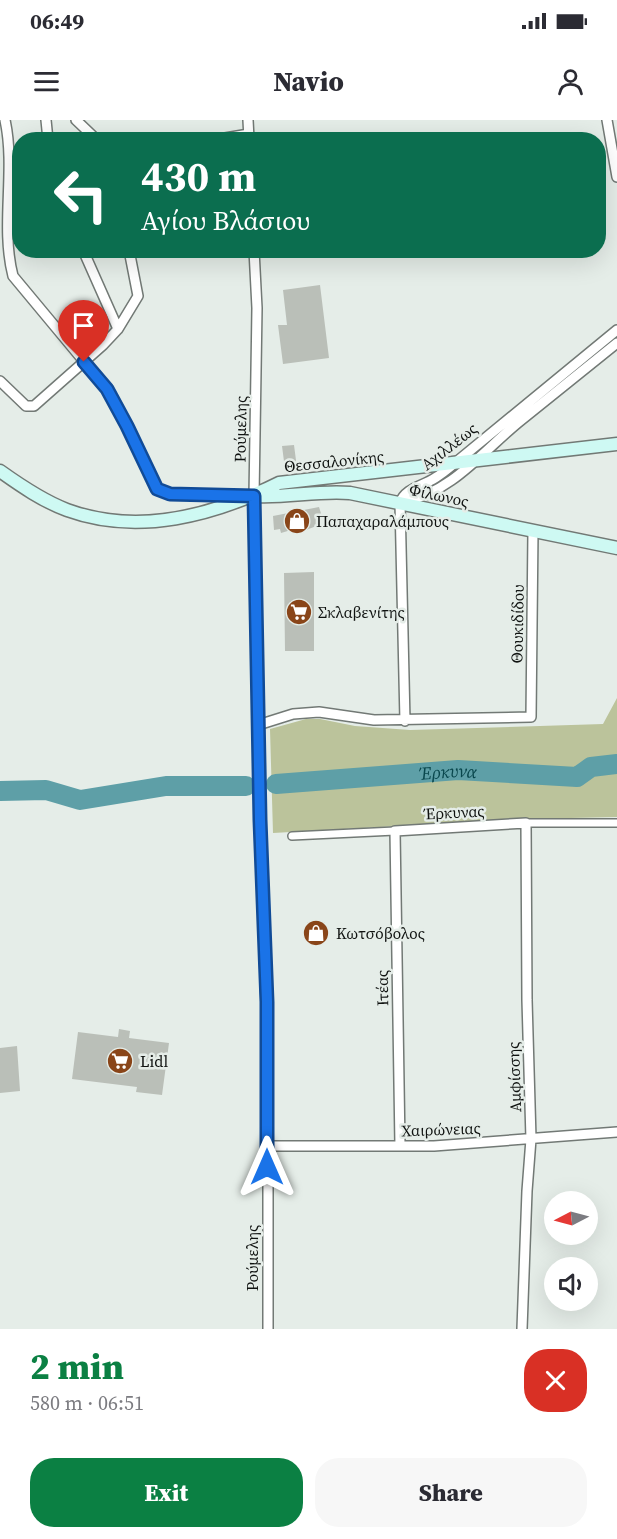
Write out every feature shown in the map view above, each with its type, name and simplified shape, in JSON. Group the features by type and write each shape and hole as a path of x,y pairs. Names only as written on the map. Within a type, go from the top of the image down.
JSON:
{"main road":[{"name":"Θεσσαλονίκης","path":"0,471 58,506 108,519 138,521 189,517 254,496 279,483 617,444"},
{"name":"Φίλωνος","path":"254,496 280,497 339,492 617,548"}],"street":[{"path":"5,120 8,133 8,167 4,204 5,247 13,276 107,389 157,489 170,494 254,496"},
{"path":"76,120 89,132"},
{"path":"606,120 617,177"},
{"path":"0,253 8,263"},
{"path":"87,258 118,329"},
{"path":"0,381 26,406 30,407 38,403 84,362 118,329 138,296 131,258"},
{"name":"Ρούμελης","path":"254,258 257,308 254,496 258,725 267,994 268,1329"},
{"name":"Αχιλλέως","path":"400,503 405,495 434,479 455,463 617,330"},
{"name":"Αχιλλέως","path":"400,503 412,501 442,486 476,461 518,423 617,343"},
{"path":"258,725 293,714 319,712 374,720 405,721 400,503"},
{"name":"Θουκιδίδου","path":"405,721 531,717 533,531"},
{"name":"Έρκυνας","path":"292,836 526,824 617,823"},
{"name":"Αμφίσσης","path":"522,1329 531,1139 526,824"},
{"name":"Ιτέας","path":"394,831 400,1146"},
{"name":"Χαιρώνειας","path":"266,1146 434,1146 617,1132"}],"green space":[{"path":"617,698 617,817 525,819 273,833 270,729 306,719 320,719 355,726 410,730 603,724"}],"building":[{"path":"320,285 329,358 283,364 278,325 287,325 283,290"},
{"path":"294,445 297,468 285,469 282,446"},
{"path":"319,507 324,523 301,532 291,530 281,533 280,529 274,530 273,516"},
{"name":"Σκλαβενίτης","path":"314,572 314,651 285,651 284,573"},
{"name":"Lidl","path":"119,1029 130,1031 129,1038 169,1043 162,1095 136,1092 137,1087 72,1079 78,1032 118,1037"},
{"path":"17,1046 20,1091 0,1093 0,1048"}],"waterway":[{"name":"Έρκυνα","path":"276,784 458,770 577,777 591,767 617,764"},
{"name":"Έρκυνα","path":"0,791 46,790 80,800 166,786 246,786"}],"place":[{"name":"Παπαχαραλάμπους","path":"297,521"},
{"name":"Σκλαβενίτης","path":"299,612"},
{"name":"Κωτσόβολος","path":"316,933"},
{"name":"Lidl","path":"120,1061"}],"route":[{"path":"84,362 107,389 157,489 170,494 254,496 260,820 267,1002 267,1167"}]}
